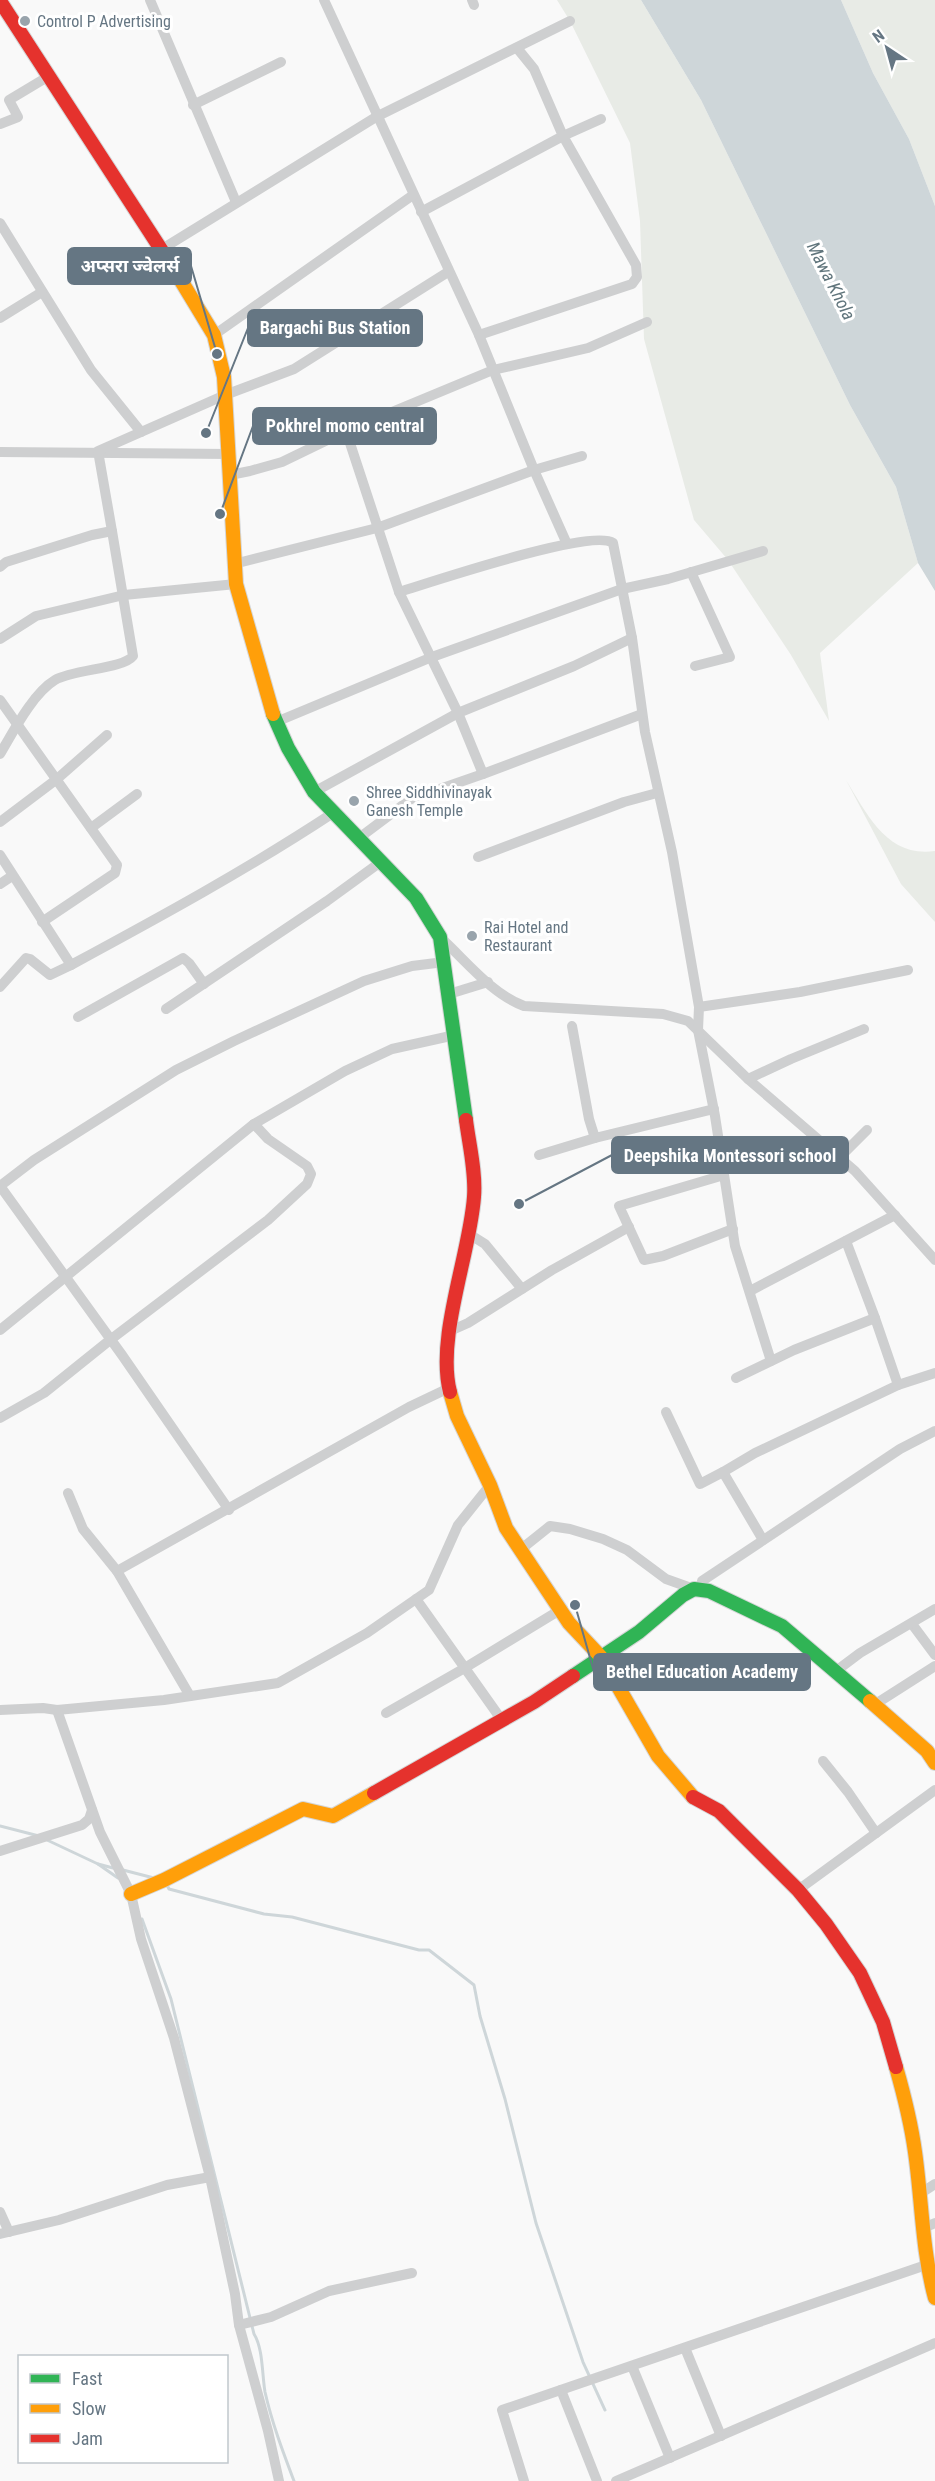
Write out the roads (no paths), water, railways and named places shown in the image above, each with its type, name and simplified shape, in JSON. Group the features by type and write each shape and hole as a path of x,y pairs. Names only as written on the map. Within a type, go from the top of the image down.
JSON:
{"main road":[{"path":"0,1 162,249 214,335 224,377 236,584 268,705 288,748 315,792 416,898 440,937 455,1035 474,1196 450,1331 447,1367 449,1388 458,1416 490,1485 506,1528 569,1623 601,1657 658,1756 690,1796 719,1811 798,1890 826,1924 860,1973 883,2022 906,2101 915,2152 926,2265 935,2298"},
{"path":"131,1894 164,1880 303,1809 333,1816 534,1702 639,1632 683,1595 697,1590 709,1591 782,1626 927,1751 935,1763"}],"street":[{"path":"150,0 236,202"},
{"path":"324,0 412,195 479,335 534,471 567,543"},
{"path":"162,249 376,117 570,21"},
{"path":"479,335 632,284 638,277 636,265 563,136 534,69 518,48"},
{"path":"193,105 281,62"},
{"path":"0,124 18,117 9,100 49,76"},
{"path":"421,212 563,136 601,119"},
{"path":"214,335 412,195"},
{"path":"0,223 92,370 141,432"},
{"path":"98,451 225,395 294,369 448,272"},
{"path":"0,318 42,292"},
{"path":"230,475 282,462 346,430 493,370 588,348 647,322"},
{"path":"346,430 399,592 458,713 483,774"},
{"path":"0,754 16,726 52,681 68,674 125,662 133,656 98,451"},
{"path":"0,452 98,451 230,454"},
{"path":"234,564 377,528 582,456"},
{"path":"0,567 15,559 112,531"},
{"path":"399,592 567,543 606,539 613,543 632,638 642,714 657,793 672,852 699,1007 698,1030 714,1109 735,1246 771,1361"},
{"path":"276,722 432,657 622,589 763,551"},
{"path":"691,572 730,657 727,660 696,666"},
{"path":"0,639 36,616 124,595 236,584"},
{"path":"315,792 458,713 574,666 632,638"},
{"path":"0,700 16,726 57,779 117,865 117,870 42,922"},
{"path":"359,837 411,799 642,714"},
{"path":"0,822 57,779 107,735"},
{"path":"478,857 624,802 657,793"},
{"path":"91,828 137,794"},
{"path":"0,987 26,958 50,975 207,892 333,813"},
{"path":"0,855 71,965"},
{"path":"166,1009 382,861"},
{"path":"0,884 12,876"},
{"path":"440,937 488,982 515,1003 525,1006 663,1014 688,1021 748,1079 840,1157 935,1260"},
{"path":"78,1017 183,958 204,984"},
{"path":"229,1510 0,1186 34,1160 176,1071 234,1041 364,981 412,966 444,962"},
{"path":"699,1007 800,993 908,970"},
{"path":"449,994 488,982"},
{"path":"572,1026 589,1119 596,1138"},
{"path":"748,1079 864,1029"},
{"path":"0,1330 67,1278 254,1124 345,1071 392,1049 455,1035"},
{"path":"539,1155 596,1138 714,1109"},
{"path":"0,1418 44,1393 268,1220 307,1184 311,1174 307,1166 268,1139 254,1124"},
{"path":"840,1157 867,1130"},
{"path":"724,1175 619,1206 644,1260 663,1256 733,1229"},
{"path":"750,1291 895,1215"},
{"path":"450,1331 468,1323 629,1227"},
{"path":"469,1234 485,1244 522,1289"},
{"path":"846,1241 898,1385"},
{"path":"736,1378 875,1318"},
{"path":"666,1412 700,1484 755,1453 898,1385 935,1373"},
{"path":"117,1571 409,1407 449,1388"},
{"path":"520,1550 550,1526 570,1529 603,1539 627,1550 666,1579 697,1590 702,1581 900,1449 935,1431"},
{"path":"723,1472 764,1540"},
{"path":"0,1710 43,1708 57,1710 190,1696 278,1683 367,1633 429,1590 458,1526 490,1485"},
{"path":"68,1493 83,1528 117,1571 190,1696"},
{"path":"416,1599 463,1669 501,1719"},
{"path":"836,1671 860,1653 935,1609"},
{"path":"386,1713 560,1610"},
{"path":"912,1624 935,1655"},
{"path":"874,1705 935,1666"},
{"path":"57,1710 99,1829 131,1894 141,1940 174,2038 210,2176 235,2294 239,2325 279,2481"},
{"path":"823,1761 859,1806 876,1833"},
{"path":"798,1890 935,1790"},
{"path":"0,1851 82,1824 89,1819 92,1810"},
{"path":"82,1824 99,1829"},
{"path":"0,2212 4,2233 59,2220 167,2185 210,2176"},
{"path":"918,2195 935,2184"},
{"path":"921,2229 935,2223"},
{"path":"524,2481 502,2410 926,2265"},
{"path":"239,2325 271,2317 329,2291 412,2273"},
{"path":"616,2481 935,2343"},
{"path":"685,2348 721,2436"},
{"path":"632,2366 670,2458"},
{"path":"561,2390 597,2481"}],"water":[{"name":"Mawa Khola","path":"641,0 841,0 873,73 909,139 935,206 935,591 918,563 896,487 850,405 701,100"}],"waterway":[{"path":"0,1826 39,1836"},
{"path":"47,1840 98,1864 118,1878"},
{"path":"98,1864 113,1868"},
{"path":"123,1870 154,1878"},
{"path":"167,1885 169,1889 264,1914 292,1917 419,1950 429,1950 474,1985 480,2016 505,2099 536,2223 583,2362 605,2410"},
{"path":"142,1919 171,1999 254,2334 259,2346 268,2404 294,2481"}],"place":[{"name":"Control P Advertising","path":"25,21"},
{"name":"अप्सरा ज्वेलर्स","path":"217,354"},
{"name":"Bargachi Bus Station","path":"206,433"},
{"name":"Pokhrel momo central","path":"220,514"},
{"name":"Shree Siddhivinayak Ganesh Temple","path":"354,801"},
{"name":"Rai Hotel and Restaurant","path":"472,936"},
{"name":"Deepshika Montessori school","path":"519,1204"},
{"name":"Bethel Education Academy","path":"575,1605"}]}
